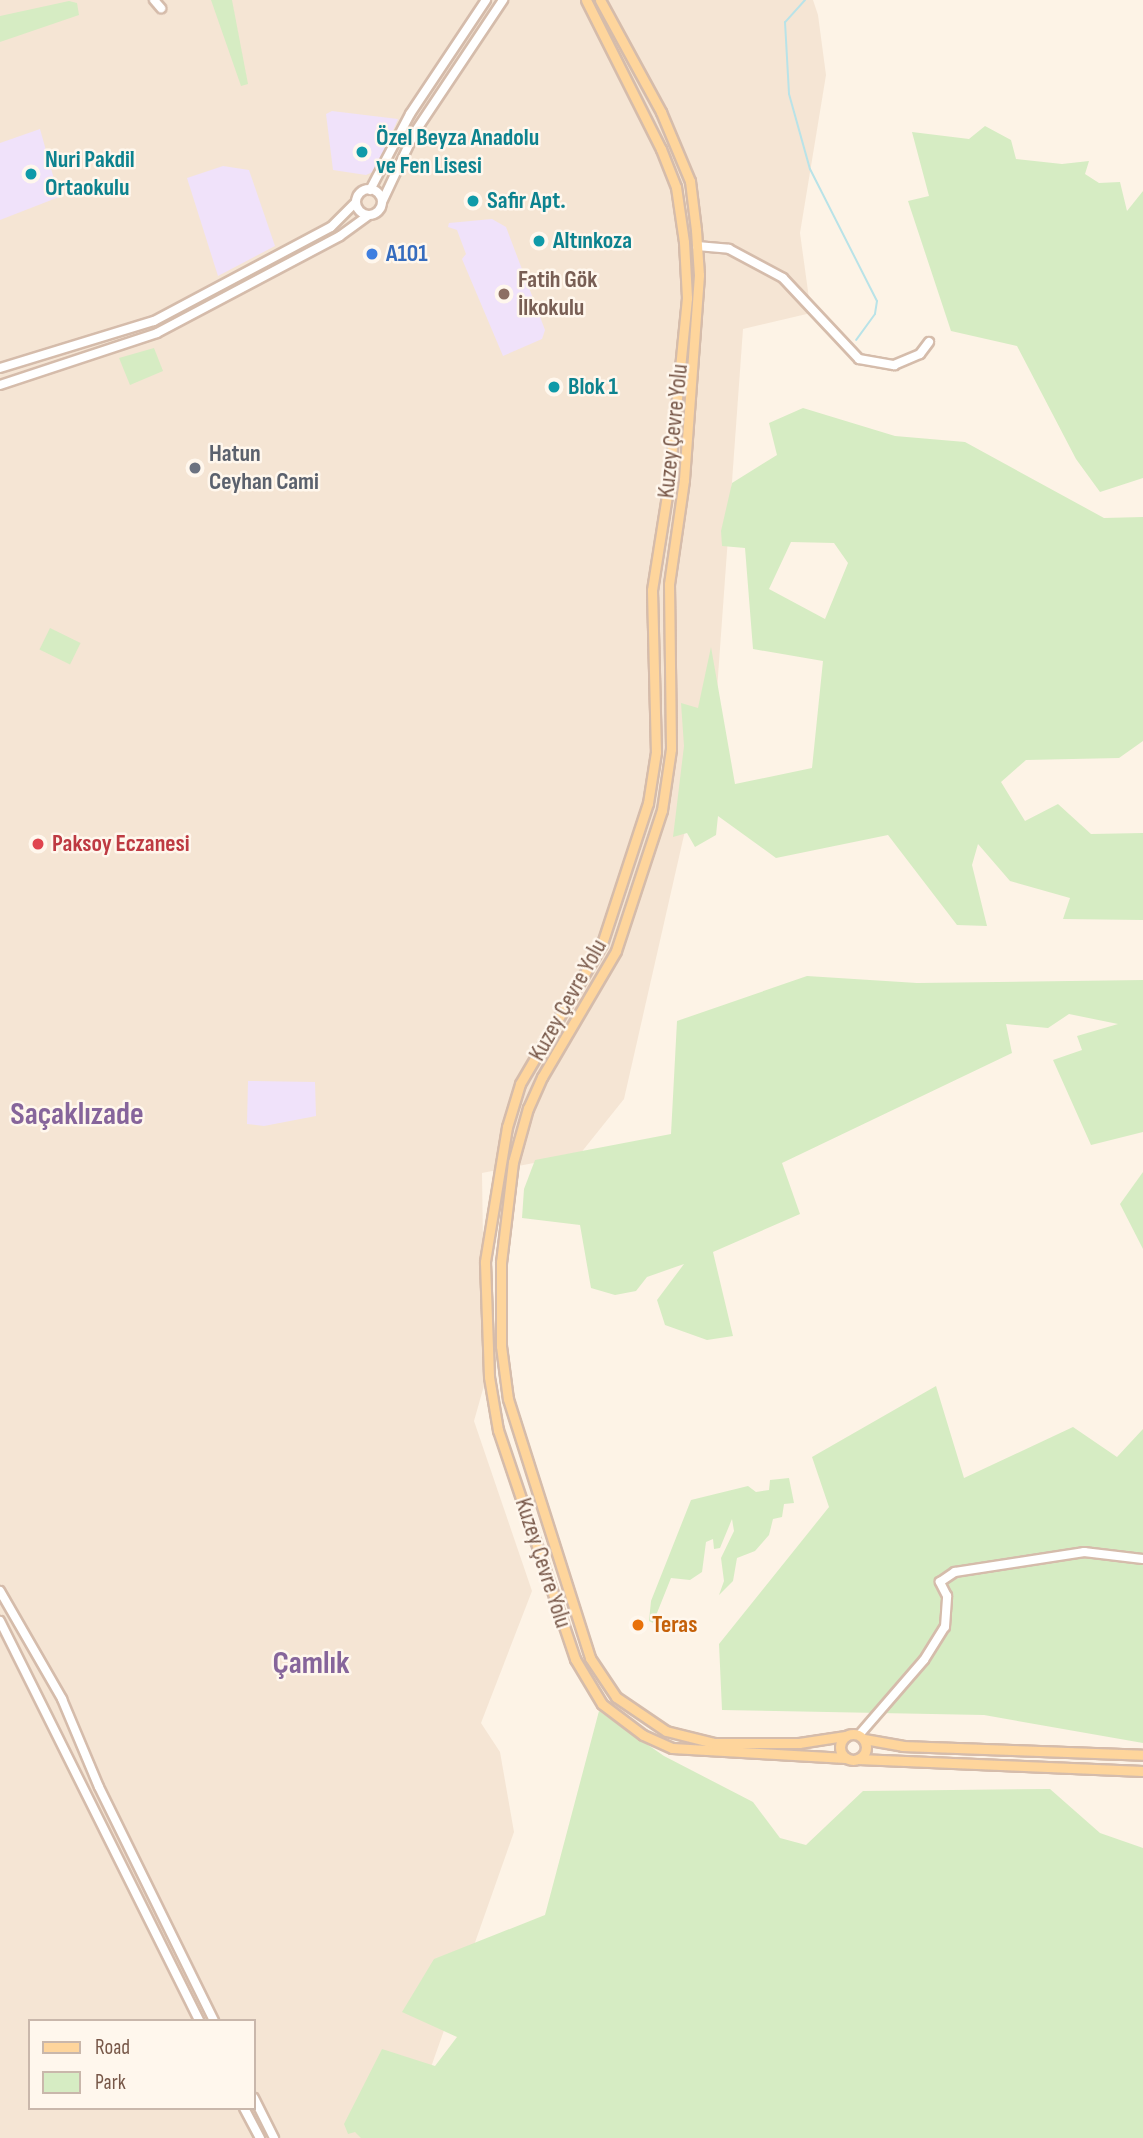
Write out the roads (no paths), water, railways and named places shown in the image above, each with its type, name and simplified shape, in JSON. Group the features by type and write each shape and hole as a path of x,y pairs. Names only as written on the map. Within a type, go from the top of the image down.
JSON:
{"main road":[{"name":"Kuzey Çevre Yolu","path":"586,0 661,149 676,187 684,242 687,298 668,489 652,590 656,752 648,803 602,944 520,1084 507,1127 485,1262 489,1377 498,1430 575,1659 602,1704 643,1735 672,1748 846,1758"},
{"name":"Kuzey Çevre Yolu","path":"600,0 661,112 690,180 697,246 699,275 684,480 669,584 671,749 662,810 616,951 528,1108 513,1162 501,1262 501,1346 516,1434 590,1658 615,1698 666,1731 714,1743 799,1743 845,1735"},
{"path":"1143,1755 902,1746 845,1735 839,1747 846,1758 858,1759 1143,1771"},
{"path":"858,1759 866,1750 862,1737"}],"street":[{"path":"0,368 154,321 331,227 356,202 361,192 370,190 410,114 486,0"},
{"path":"0,385 157,333 338,237 379,210 415,132 503,0"},
{"path":"370,190 382,202"},
{"path":"356,202 358,210 368,216"},
{"path":"697,246 729,249 783,278 859,359 894,365 920,354 929,342"},
{"path":"862,1737 924,1660 944,1628 947,1596 940,1582 955,1572 1084,1552 1143,1559"},
{"path":"0,1591 65,1706 213,2019"},
{"path":"0,1620 199,2019"},
{"path":"41,1699 57,1690"},
{"path":"48,1714 65,1706"},
{"path":"256,2102 274,2138"},
{"path":"245,2110 260,2138"}],"waterway":[{"path":"805,0 785,22 789,94 810,169 877,301 875,314 856,340"}],"place":[{"name":"Özel Beyza Anadolu ve Fen Lisesi","path":"362,152"},
{"name":"Nuri Pakdil Ortaokulu","path":"31,174"},
{"name":"Safir Apt.","path":"473,201"},
{"name":"Altınkoza","path":"539,241"},
{"name":"A101","path":"372,254"},
{"name":"Fatih Gök İlkokulu","path":"504,294"},
{"name":"Blok 1","path":"554,387"},
{"name":"Hatun Ceyhan Cami","path":"195,468"},
{"name":"Paksoy Eczanesi","path":"38,844"},
{"name":"Teras","path":"638,1625"}],"district":[{"name":"Saçaklızade","path":"77,1115"},
{"name":"Çamlık","path":"311,1664"}]}
